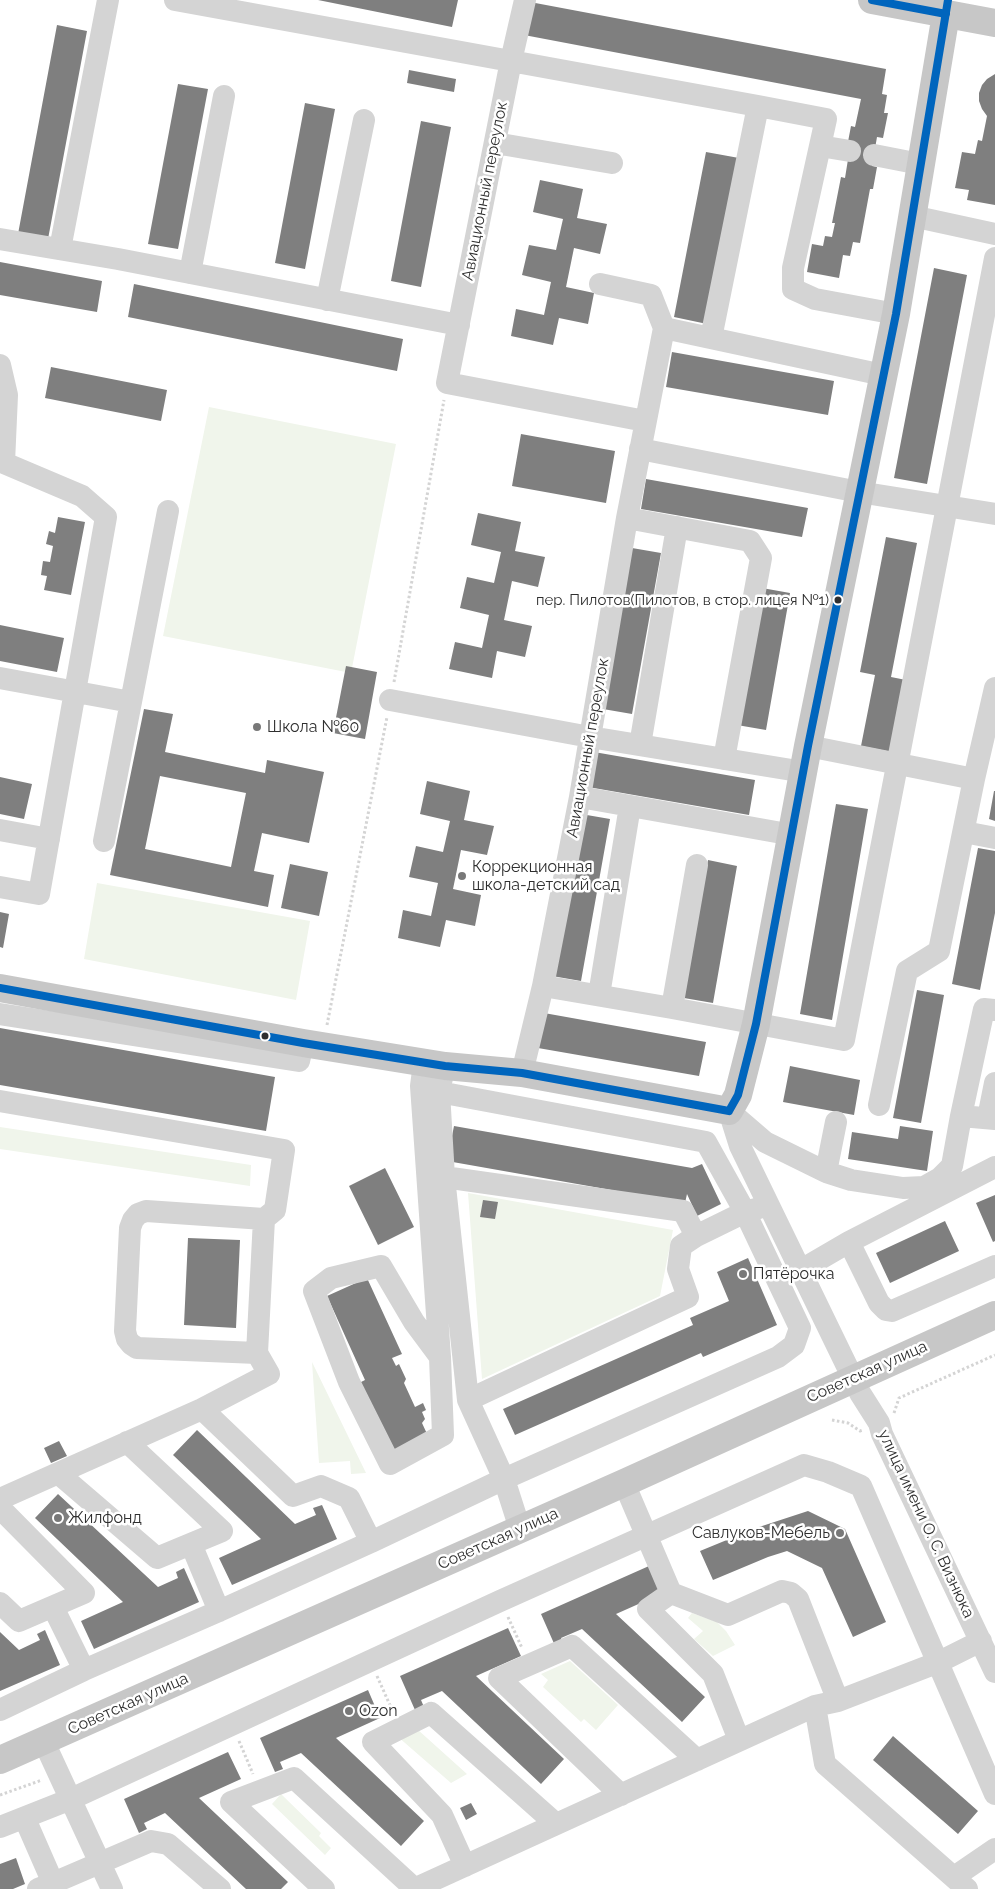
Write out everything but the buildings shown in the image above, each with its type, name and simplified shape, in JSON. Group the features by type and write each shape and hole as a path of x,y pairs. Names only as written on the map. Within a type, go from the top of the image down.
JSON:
{"main road":[{"path":"872,0 947,7 995,23"},
{"path":"0,988 303,1043 434,1064 522,1073 728,1111 738,1095 756,1024 806,759 896,314 947,7"},
{"name":"Советская улица","path":"0,1779 857,1386 995,1315"},
{"name":"Советская улица","path":"857,1386 995,1334"},
{"name":"Советская улица","path":"0,1760 51,1757 520,1529 628,1491"}],"street":[{"path":"60,249 108,0"},
{"path":"175,0 511,60 826,120 793,268 793,289 815,299 896,314"},
{"name":"Авиационный переулок","path":"525,0 511,60 447,383 645,421"},
{"path":"190,273 224,96"},
{"path":"711,338 758,106"},
{"path":"328,300 364,120"},
{"path":"495,143 612,163"},
{"path":"820,146 850,151"},
{"path":"874,155 920,164"},
{"path":"912,216 995,234"},
{"path":"0,240 60,249 459,324"},
{"path":"543,986 844,1040 995,258"},
{"path":"600,284 651,295 664,328 883,375"},
{"name":"Авиационный переулок","path":"522,1073 543,986 580,797 627,518 664,328"},
{"path":"0,365 7,395 2,472 82,496 106,517 38,894 0,887"},
{"path":"640,449 859,492 995,514"},
{"path":"104,841 168,511"},
{"path":"627,518 750,541 761,558 724,759"},
{"path":"640,745 677,527"},
{"path":"0,678 131,702"},
{"path":"879,1105 906,972 939,951 974,779 995,688"},
{"path":"390,700 724,759 806,759 898,764 974,779"},
{"path":"580,797 793,835"},
{"path":"599,995 630,806"},
{"path":"0,830 49,839"},
{"path":"964,832 995,838"},
{"path":"672,1008 698,865"},
{"path":"728,1111 764,1142 826,1172 851,1180 886,1186 903,1188 924,1187 940,1178 952,1166 984,1009 995,1010"},
{"path":"0,1014 299,1061 303,1043"},
{"path":"434,1064 439,1092 444,1177 468,1400 504,1479 520,1529"},
{"path":"434,1064 420,1086 440,1357 444,1435 390,1464 349,1382 314,1291 331,1278 381,1266 414,1322 440,1357"},
{"path":"961,1116 991,1119 995,1083"},
{"path":"0,1710 84,1670 220,1611 504,1479 778,1356 794,1345 800,1328 746,1212 706,1142 439,1092"},
{"path":"0,1101 293,1152 275,1210 264,1219 146,1211 138,1214 132,1220 126,1339 138,1348 257,1353"},
{"name":"улица имени О. С. Визнюка","path":"728,1111 740,1146 857,1386 879,1423 882,1434 982,1641 995,1672"},
{"path":"826,1172 836,1122"},
{"path":"801,1270 849,1242 995,1167"},
{"path":"444,1177 683,1211 696,1236"},
{"path":"468,1400 688,1297 678,1269 681,1246 696,1236 746,1212 769,1204"},
{"path":"0,1499 202,1409 269,1374 257,1353 264,1219"},
{"path":"849,1242 879,1303 886,1310 892,1310 995,1266"},
{"path":"202,1409 292,1496 321,1486 349,1498 370,1542"},
{"path":"59,1474 157,1558 222,1531 128,1442"},
{"path":"0,1827 71,1799 500,1601 804,1465 828,1472 861,1486 995,1794"},
{"path":"628,1491 671,1593 728,1615 782,1591 791,1593 798,1599 838,1701"},
{"path":"0,1508 84,1593 19,1621 0,1604"},
{"path":"190,1544 220,1611"},
{"path":"671,1593 648,1609 713,1674 740,1740"},
{"path":"53,1607 84,1670"},
{"path":"324,1889 231,1802 294,1778 415,1889 815,1706 838,1701 939,1662 982,1641"},
{"path":"621,1795 499,1678 572,1646 697,1760"},
{"path":"815,1706 825,1764 961,1883 995,1849"},
{"path":"465,1866 442,1815 373,1742 431,1713 556,1824"},
{"path":"51,1757 112,1889"},
{"path":"25,1818 46,1886 100,1861 151,1841 168,1844 220,1889"}],"path":[{"path":"832,1420 848,1423 860,1431 893,1415 900,1398 995,1355"},
{"path":"500,1601 530,1664"},
{"path":"370,1661 400,1728"},
{"path":"232,1725 260,1791"},
{"path":"0,1795 50,1778 51,1757"}],"shaded area":[{"path":"209,407 396,444 351,673 163,636"},
{"path":"97,883 310,921 296,1000 84,959"},
{"path":"0,1127 251,1165 250,1186 0,1149"},
{"path":"468,1193 673,1230 660,1296 482,1379"},
{"path":"312,1362 366,1473 351,1474 350,1461 319,1463"},
{"path":"692,1613 717,1622 726,1631 735,1645 713,1656 694,1639 703,1631 688,1618"},
{"path":"570,1661 618,1705 596,1730 584,1719 581,1722 543,1687 548,1680 541,1674"},
{"path":"417,1729 467,1774 451,1783 397,1736"},
{"path":"281,1794 321,1833 319,1836 331,1848 325,1855 272,1804"}],"transit line":[{"path":"872,0 946,14"},
{"path":"729,1111 738,1095 756,1024 808,746 896,314 948,0"},
{"path":"0,988 303,1043 445,1066 522,1073 729,1111"}],"place":[{"name":"пер. Пилотов(Пилотов, в стор. лицея №1)","path":"838,600"},
{"name":"Школа №60","path":"257,727"},
{"name":"Коррекционная школа-детский сад","path":"462,876"},
{"name":"Пятёрочка","path":"743,1274"},
{"name":"Жилфонд","path":"58,1518"},
{"name":"Савлуков-Мебель","path":"840,1533"},
{"name":"Ozon","path":"349,1711"}]}
